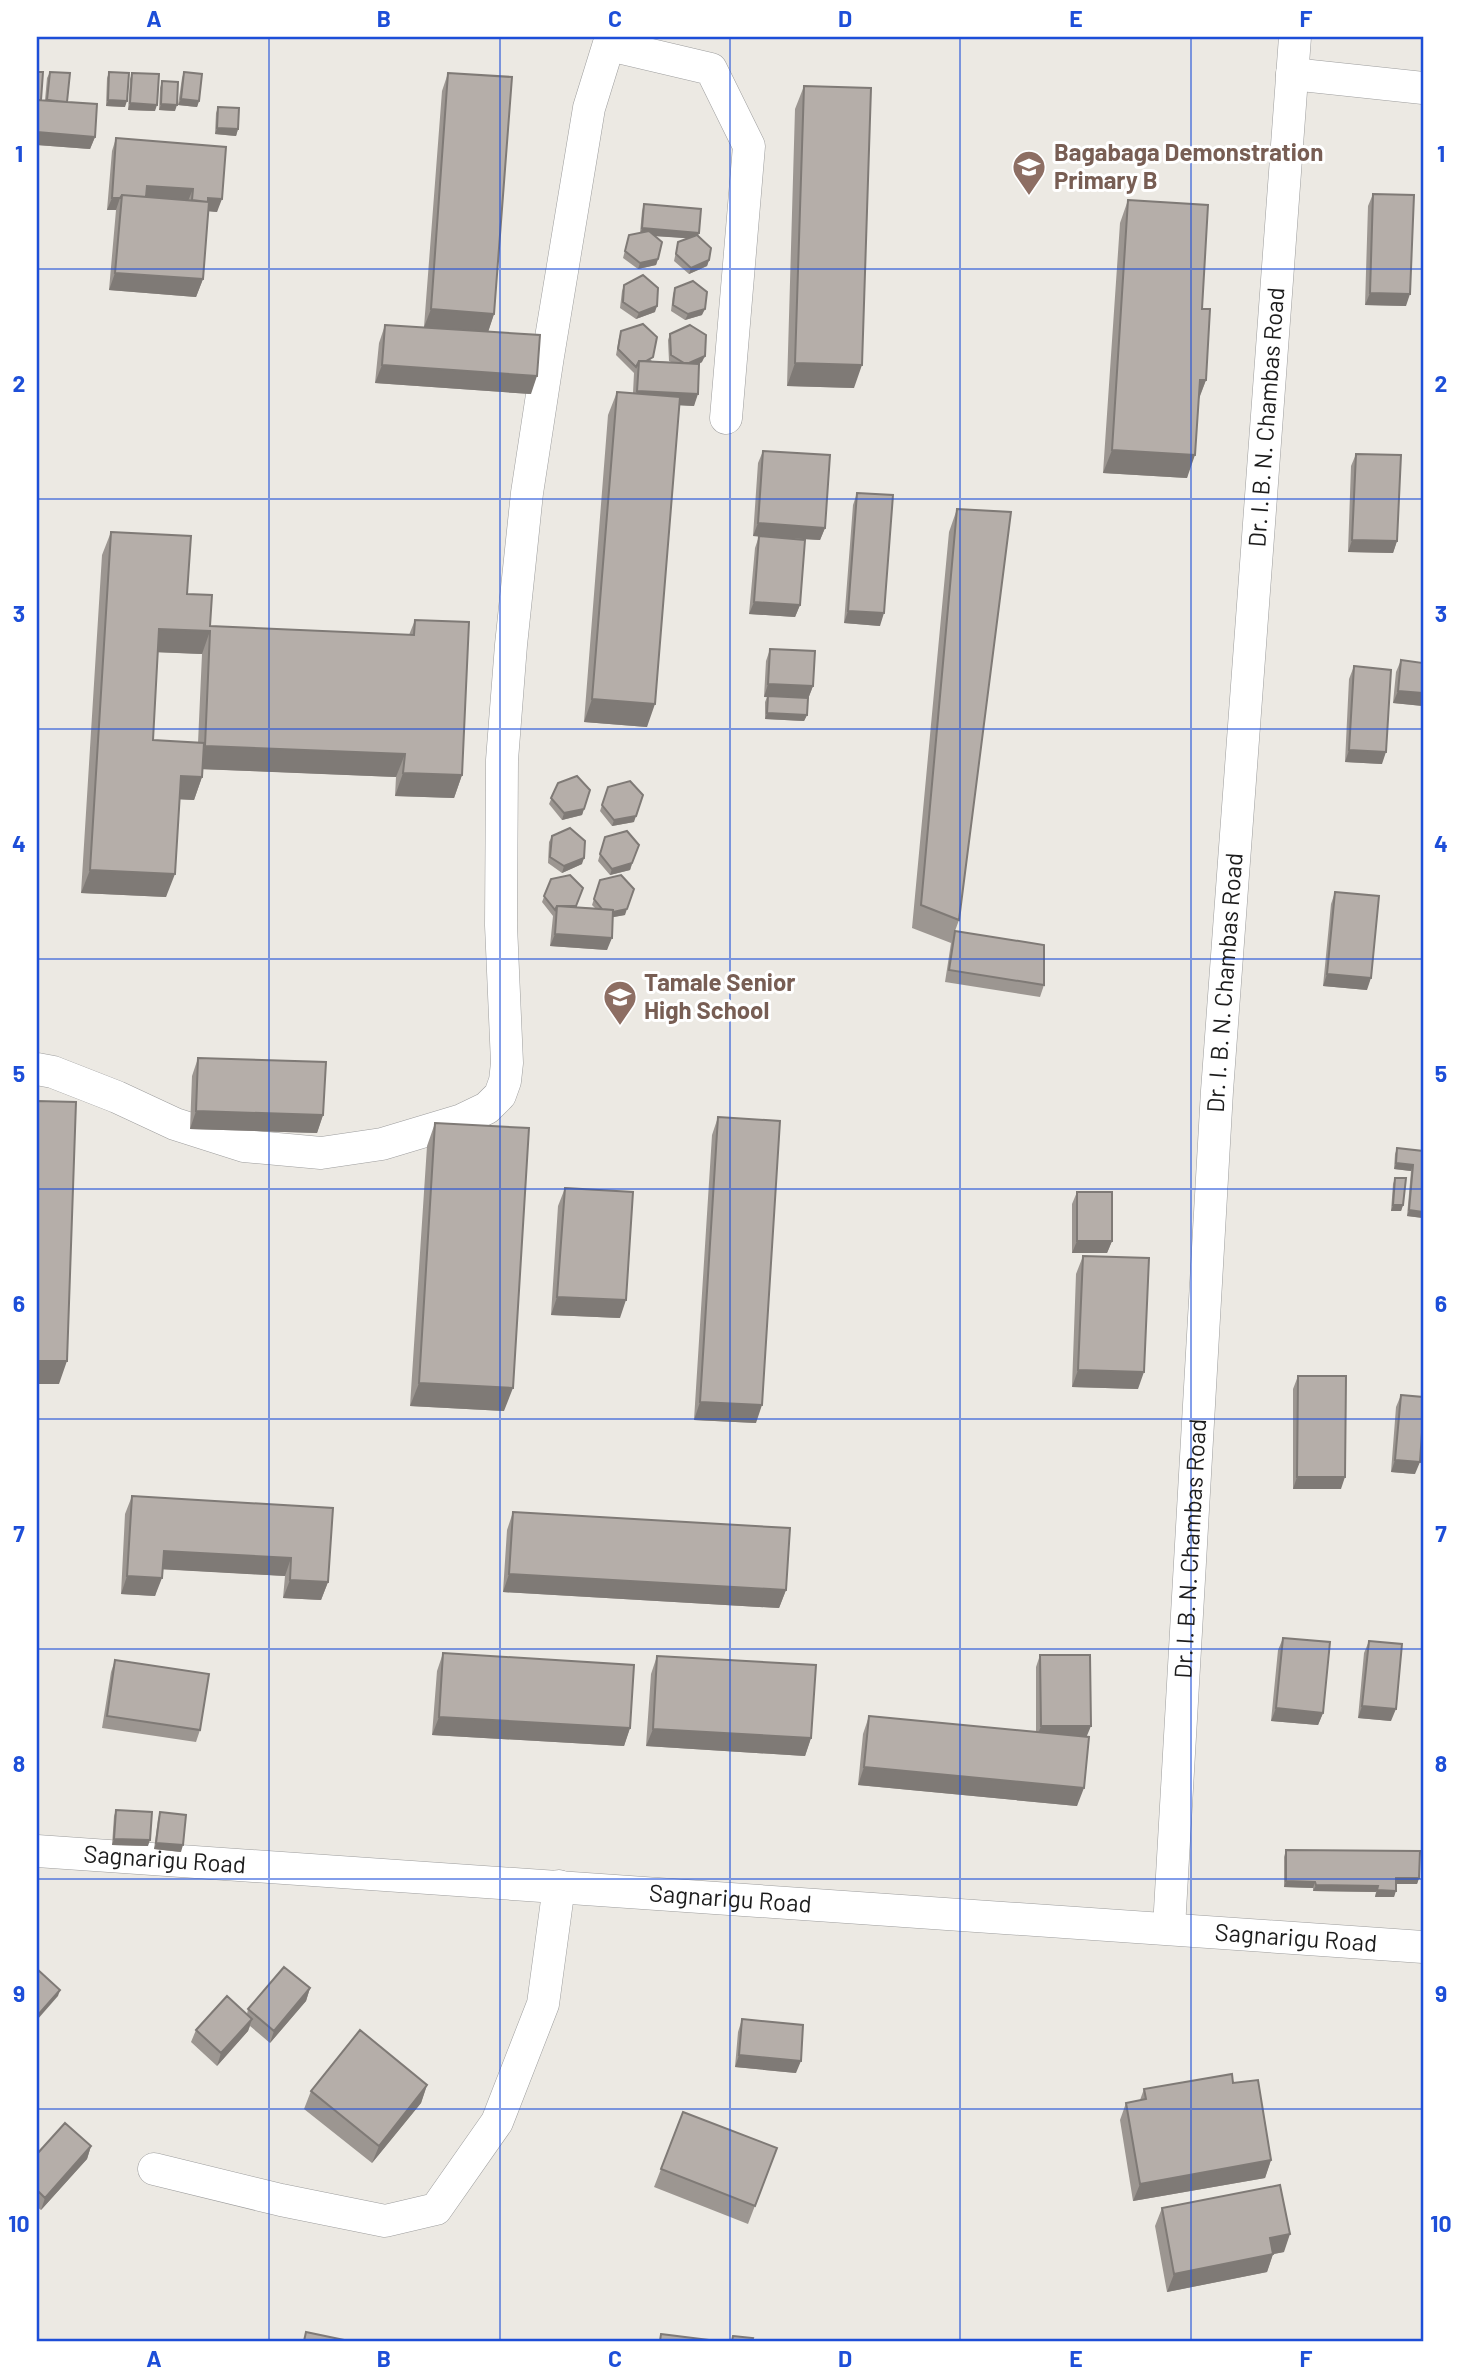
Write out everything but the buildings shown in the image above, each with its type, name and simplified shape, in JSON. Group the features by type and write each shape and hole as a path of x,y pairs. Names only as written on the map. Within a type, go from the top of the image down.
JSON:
{"street":[{"name":"Dr. I. B. N. Chambas Road","path":"1169,1928 1216,1091 1295,37"},
{"path":"37,1069 53,1072 117,1097 175,1124 244,1146 321,1153 383,1143 433,1130 487,1108 500,1095 507,1063 501,925 502,760 511,645 527,493 548,356 589,108 610,41 711,69 749,146 726,418"},
{"path":"1293,74 1423,88"},
{"name":"Sagnarigu Road","path":"37,1851 1423,1947"},
{"path":"155,2169 281,2200 385,2221 436,2209 497,2122 543,2004 559,1886"}],"place":[{"name":"Bagabaga Demonstration Primary B","path":"1029,197"},
{"name":"Tamale Senior High School","path":"620,1027"}]}
